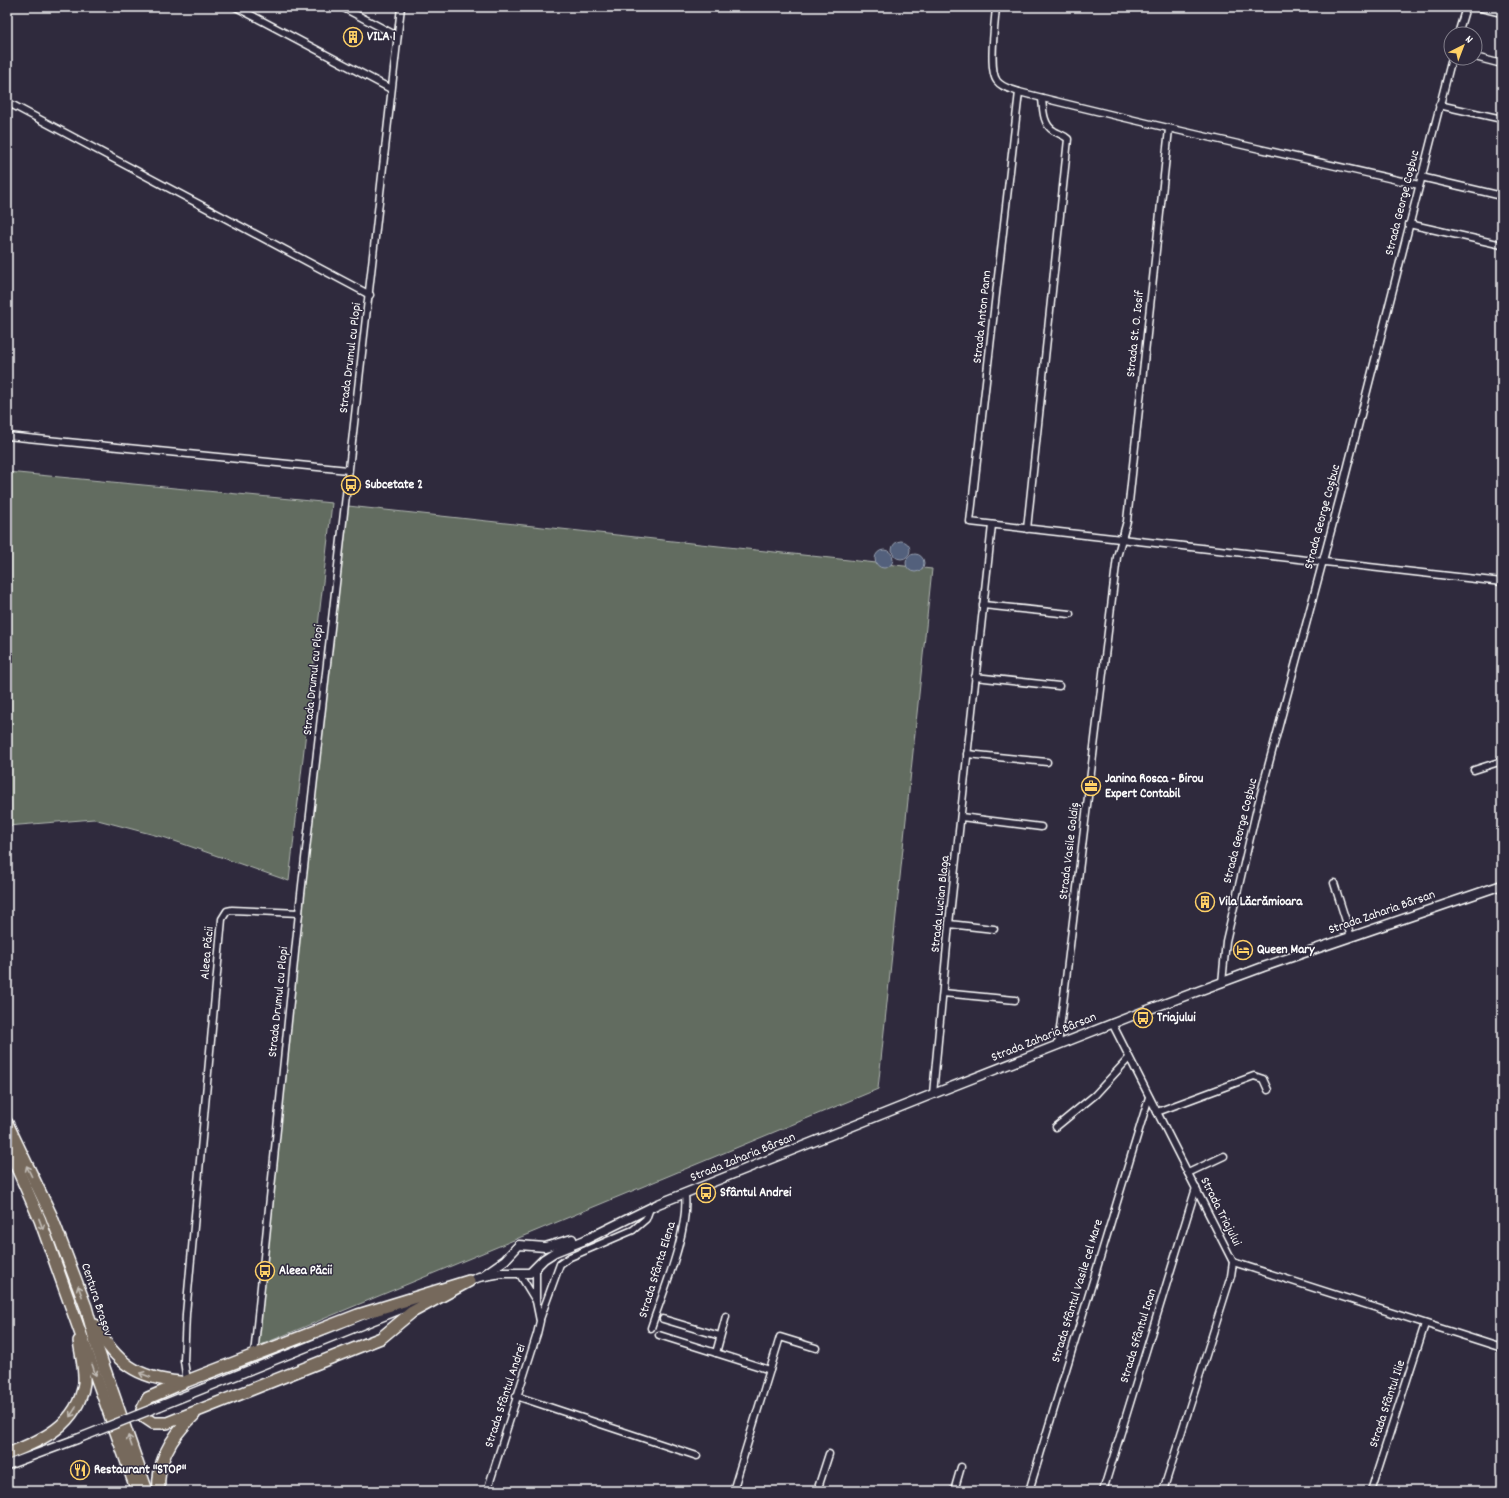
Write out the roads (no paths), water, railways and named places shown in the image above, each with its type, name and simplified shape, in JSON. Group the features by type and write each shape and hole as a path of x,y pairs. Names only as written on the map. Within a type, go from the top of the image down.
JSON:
{"highway":[{"name":"Centura Brașov","path":"7,1123 51,1215 86,1307 97,1346 147,1491"},
{"name":"Centura Brașov","path":"7,1144 40,1220 137,1491"},
{"path":"474,1279 412,1312 381,1338 198,1411 159,1424 153,1424 144,1417 142,1410 148,1398 185,1381 358,1315 474,1279"},
{"path":"86,1307 107,1345 130,1368 152,1378 185,1381"},
{"path":"7,1454 39,1441 59,1428 79,1402 84,1382 75,1320"},
{"path":"159,1491 160,1472 164,1456 173,1437 198,1411"}],"main road":[{"name":"Strada Zaharia Bârsan","path":"601,1232 650,1208 1112,1023 1502,884"},
{"path":"7,1465 160,1406 474,1279 510,1256 519,1246 528,1245 533,1247 555,1245 601,1232"},
{"path":"474,1279 518,1272 530,1273 555,1252 601,1232"},
{"path":"533,1247 538,1252 537,1266"},
{"path":"510,1256 510,1263 518,1272"}],"street":[{"path":"236,7 391,89"},
{"path":"342,7 397,36"},
{"name":"Strada Drumul cu Plopi","path":"254,1355 299,913 348,470 370,295 400,7"},
{"path":"996,7 993,69 994,76 1001,86 1042,98 1169,129 1243,144 1419,185"},
{"path":"1460,26 1466,7"},
{"path":"1476,7 1502,13"},
{"path":"1483,59 1502,64"},
{"name":"Strada George Coșbuc","path":"1222,983 1226,941 1247,850 1323,563 1450,66"},
{"name":"Strada Anton Pann","path":"992,525 970,522 1019,92"},
{"path":"1027,529 1068,139 1051,130 1048,126 1043,112 1042,98"},
{"path":"7,102 370,295"},
{"path":"1439,105 1502,120"},
{"name":"Strada St. O. Iosif","path":"1122,541 1128,515 1169,129"},
{"path":"1421,177 1502,196"},
{"path":"1409,224 1502,245"},
{"path":"7,436 348,470"},
{"path":"992,525 1122,541 1502,582"},
{"name":"Strada Lucian Blaga","path":"933,1094 949,924 992,525"},
{"name":"Strada Vasile Goldiș","path":"1058,1045 1118,557 1122,541"},
{"path":"983,605 1070,614"},
{"path":"975,677 1059,686"},
{"path":"967,754 1047,762"},
{"path":"1474,770 1502,761"},
{"path":"961,817 1041,827"},
{"path":"1334,884 1351,937"},
{"name":"Aleea Păcii","path":"185,1381 184,1329 222,919 227,911 232,910 299,913"},
{"path":"949,924 994,929"},
{"path":"943,993 1015,1000"},
{"name":"Strada Triajului","path":"1112,1023 1233,1262 1231,1276 1163,1491"},
{"path":"1056,1127 1095,1095 1129,1058"},
{"path":"1157,1112 1254,1076 1263,1079 1268,1090"},
{"name":"Strada Sfântul Vasile cel Mare","path":"1029,1491 1150,1097"},
{"path":"1188,1173 1224,1156"},
{"name":"Strada Sfântul Ioan","path":"1103,1491 1196,1188"},
{"name":"Strada Sfânta Elena","path":"651,1328 681,1235 685,1218 685,1195"},
{"path":"540,1321 560,1264 570,1257 633,1230 646,1219 650,1208"},
{"path":"1233,1262 1502,1348"},
{"name":"Strada Sfântul Andrei","path":"495,1491 487,1490 516,1396 535,1342 540,1321 536,1300 537,1266"},
{"name":"Strada Sfântul Andrei","path":"518,1272 536,1300"},
{"path":"716,1353 726,1316"},
{"path":"663,1319 720,1336"},
{"name":"Strada Sfântul Ilie","path":"1371,1491 1425,1324"},
{"path":"659,1335 770,1370"},
{"path":"733,1491 780,1337 816,1348"},
{"path":"516,1396 697,1456"},
{"path":"817,1491 829,1454"},
{"path":"954,1491 961,1466"}],"water":[{"path":"901,541 907,544 910,550 907,556 901,559 895,556 892,550 895,544"},
{"path":"884,550 890,553 893,559 890,565 884,568 878,565 875,559 878,553"},
{"path":"915,554 921,557 924,563 921,569 915,572 909,569 906,563 909,557"}],"place":[{"name":"VILA 1","path":"353,37"},
{"name":"Subcetate 2","path":"351,485"},
{"name":"Janina Rosca - Birou Expert Contabil","path":"1091,786"},
{"name":"Vila Lăcrămioara","path":"1205,902"},
{"name":"Queen Mary","path":"1243,950"},
{"name":"Triajului","path":"1143,1018"},
{"name":"Sfântul Andrei","path":"706,1193"},
{"name":"Aleea Păcii","path":"265,1271"},
{"name":"Restaurant \"STOP\"","path":"80,1470"}]}
